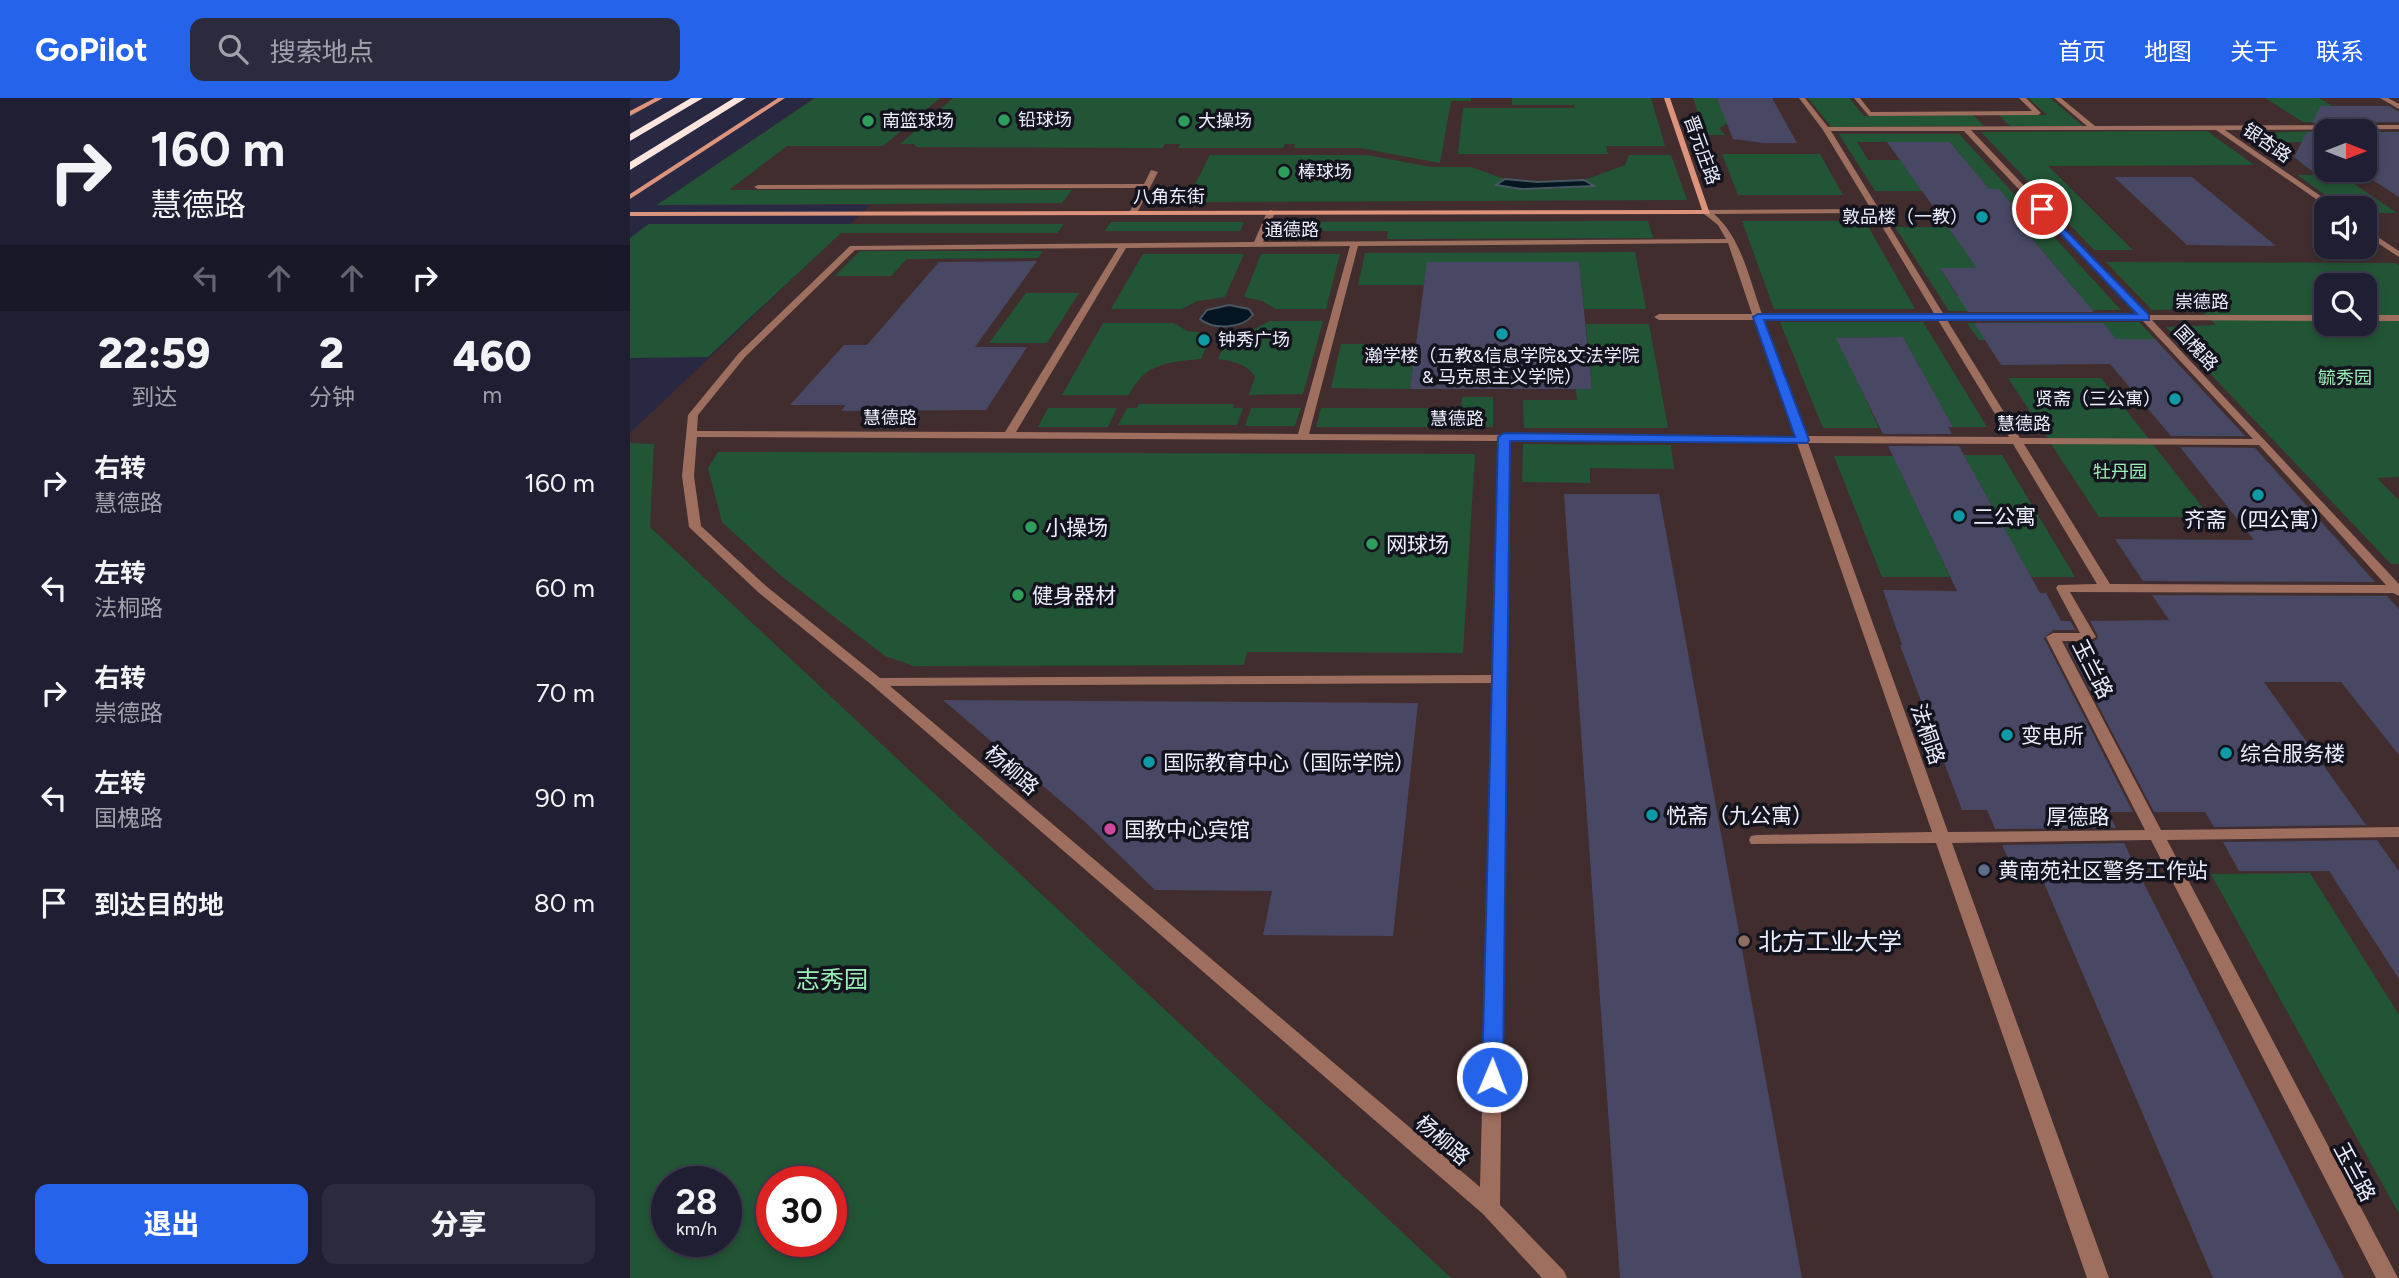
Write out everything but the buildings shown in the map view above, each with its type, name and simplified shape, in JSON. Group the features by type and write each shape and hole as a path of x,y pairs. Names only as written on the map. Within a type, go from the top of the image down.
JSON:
{"highway":[{"path":"630,138 698,98"},
{"path":"630,167 741,98"}],"street":[{"path":"630,114 660,98"},
{"path":"630,197 782,98"},
{"name":"晋元庄路","path":"1667,98 1707,212"},
{"path":"1802,98 1826,129 2106,588 2397,590"},
{"path":"1857,98 1869,114 2038,113 2022,98"},
{"path":"2057,98 2093,128"},
{"path":"2383,98 2399,107"},
{"path":"1980,113 1995,128"},
{"name":"银杏路","path":"2217,127 2317,196"},
{"path":"1826,129 2399,127"},
{"name":"国槐路","path":"1966,129 2146,317 2397,590"},
{"path":"1133,212 1154,172"},
{"path":"630,186 657,179"},
{"path":"758,187 1147,186"},
{"path":"1707,212 1874,211"},
{"path":"1257,246 1271,212"},
{"name":"八角东街","path":"630,214 1707,212"},
{"name":"法桐路","path":"1707,212 1721,224 1731,241 2098,1278"},
{"path":"2377,239 2399,255"},
{"name":"通德路","path":"853,248 1731,241"},
{"path":"1303,436 1354,245"},
{"path":"1009,435 1123,247"},
{"name":"杨柳路","path":"853,248 741,355 693,415 688,477 695,527 762,589 877,682 1490,1208 1556,1278"},
{"name":"崇德路","path":"1659,317 2314,318"},
{"path":"2377,318 2399,318"},
{"path":"1303,436 1315,391"},
{"name":"慧德路","path":"693,435 2262,442"},
{"path":"1490,1208 1504,437"},
{"name":"玉兰路","path":"2106,588 2062,588 2089,636 2053,637 2387,1278"},
{"path":"877,682 1500,679"},
{"name":"厚德路","path":"1757,840 2399,832"}],"shaded area":[{"name":"北方工业大学","path":"814,98 2399,98 2399,1278 1450,1278 649,527 654,444 630,443 630,433 870,205 657,205"}],"green space":[{"path":"815,98 940,98 883,146 787,146 729,190 1072,190 1062,203 657,205"},
{"name":"大操场","path":"953,98 1471,98 1471,101 1451,101 1440,163 1360,148 1294,148 1295,144 1285,144 1283,148 1178,148 1180,144 1165,144 1162,148 917,147 914,144 900,144"},
{"path":"1512,98 1651,98 1665,146 1606,146 1608,154 1458,154 1463,108 1575,108 1574,105 1512,105"},
{"path":"1693,98 1717,98 1730,122 1719,128 1725,135 1706,135"},
{"path":"1808,98 1849,98 1864,116 1973,115 1984,126 1831,127"},
{"path":"2028,98 2050,98 2083,126 2010,126 1999,115 2047,115"},
{"path":"2265,98 2319,98 2354,119 2314,119 2314,122 2303,122"},
{"path":"2377,130 2399,142 2377,143"},
{"path":"2207,131 2254,165 2048,166 2133,250 2094,250 1981,132"},
{"path":"2314,131 2314,140 2275,140 2260,133"},
{"path":"1839,134 1959,134 2121,310 1949,311 1895,227 1959,229 1988,268 1940,268 1957,296 2080,295 2024,229 2033,229 1999,189 1989,189 1950,142 1857,142 1868,160 1909,160 1922,191 1875,191"},
{"path":"1722,154 1820,154 1843,195 1738,195"},
{"path":"1210,155 1367,155 1430,167 1471,167 1505,179 1497,185 1545,189 1593,185 1584,180 1625,165 1629,155 1671,155 1687,200 1186,202"},
{"path":"2297,175 2314,175 2314,182 2351,182 2372,196 2327,196"},
{"path":"2377,199 2397,213 2377,213"},
{"path":"1648,221 1653,238 1387,239 1388,231 1285,231 1288,222"},
{"path":"1742,221 1865,221 1915,309 1774,309"},
{"path":"1111,222 1244,222 1240,231 1105,231"},
{"path":"649,224 1064,224 1057,233 841,233 708,357 630,358 630,238"},
{"path":"860,251 1043,251 1038,258 907,259 891,276 835,276"},
{"path":"1635,252 1646,309 1584,309 1579,262 1428,262 1424,285 1358,285 1365,253"},
{"path":"1143,254 1244,254 1225,297 1197,301 1182,309 1111,309"},
{"path":"1261,254 1340,254 1326,309 1275,309 1263,301 1244,297"},
{"name":"毓秀园","path":"2106,262 2399,265 2399,477 2377,478 2399,500 2399,564 2391,564 2166,327 2216,325 2200,309 2152,310"},
{"path":"1026,293 1079,293 1047,343 989,343"},
{"path":"1270,321 1323,321 1303,394 1249,395 1255,377 1252,373 1239,364 1218,359 1229,334 1252,330"},
{"path":"1780,322 1923,322 1987,427 1953,427 1903,337 1837,338 1879,428 1823,428"},
{"path":"2139,322 2155,339 1979,340 1967,323"},
{"path":"1103,323 1174,323 1187,331 1212,334 1201,359 1168,363 1150,370 1135,384 1129,395 1062,395"},
{"path":"1586,324 1649,324 1668,428 1524,428 1523,400 1577,400 1576,389 1592,389"},
{"path":"1341,344 1416,344 1410,389 1331,388"},
{"name":"牡丹园","path":"2008,378 2101,378 2210,517 2099,517"},
{"path":"1462,397 1493,397 1493,427 1316,427 1321,408 1436,408 1436,419 1460,419"},
{"path":"1139,404 1234,404 1233,408 1243,408 1237,425 1118,425 1127,408 1137,408"},
{"path":"1048,408 1117,408 1108,427 1038,427"},
{"path":"1251,408 1301,408 1295,426 1245,426"},
{"name":"志秀园","path":"630,443 654,444 650,527 1451,1278 630,1278"},
{"path":"1523,444 1671,445 1674,469 1590,468 1590,483 1522,482"},
{"path":"718,452 1475,454 1463,653 1247,652 1244,665 914,666 885,656 780,575 722,522 708,468"},
{"path":"1964,455 2002,455 2075,577 2031,577"},
{"path":"1834,456 1893,456 1950,577 1882,577"},
{"path":"2310,873 2399,1015 2399,1214 2211,874"}],"water":[{"path":"1505,179 1537,182 1584,180 1594,186 1521,189 1496,185"},
{"path":"1229,305 1249,309 1253,315 1242,323 1227,326 1212,325 1200,319 1207,310"}],"place":[{"name":"铅球场","path":"1004,120"},
{"name":"南篮球场","path":"868,121"},
{"name":"大操场","path":"1184,121"},
{"name":"棒球场","path":"1284,172"},
{"name":"敦品楼（一教）","path":"1982,217"},
{"name":"瀚学楼（五教&信息学院&文法学院 & 马克思主义学院）","path":"1502,334"},
{"name":"钟秀广场","path":"1204,340"},
{"name":"贤斋（三公寓）","path":"2175,399"},
{"name":"齐斋（四公寓）","path":"2258,495"},
{"name":"二公寓","path":"1959,516"},
{"name":"小操场","path":"1031,527"},
{"name":"网球场","path":"1372,544"},
{"name":"健身器材","path":"1018,595"},
{"name":"变电所","path":"2007,735"},
{"name":"综合服务楼","path":"2226,753"},
{"name":"国际教育中心（国际学院）","path":"1149,762"},
{"name":"悦斋（九公寓）","path":"1652,815"},
{"name":"国教中心宾馆","path":"1110,829"},
{"name":"黄南苑社区警务工作站","path":"1984,870"},
{"name":"北方工业大学","path":"1744,941"}],"route":[{"path":"1492,1077 1504,437 1802,440 1758,317 2146,317 2042,209"}]}
